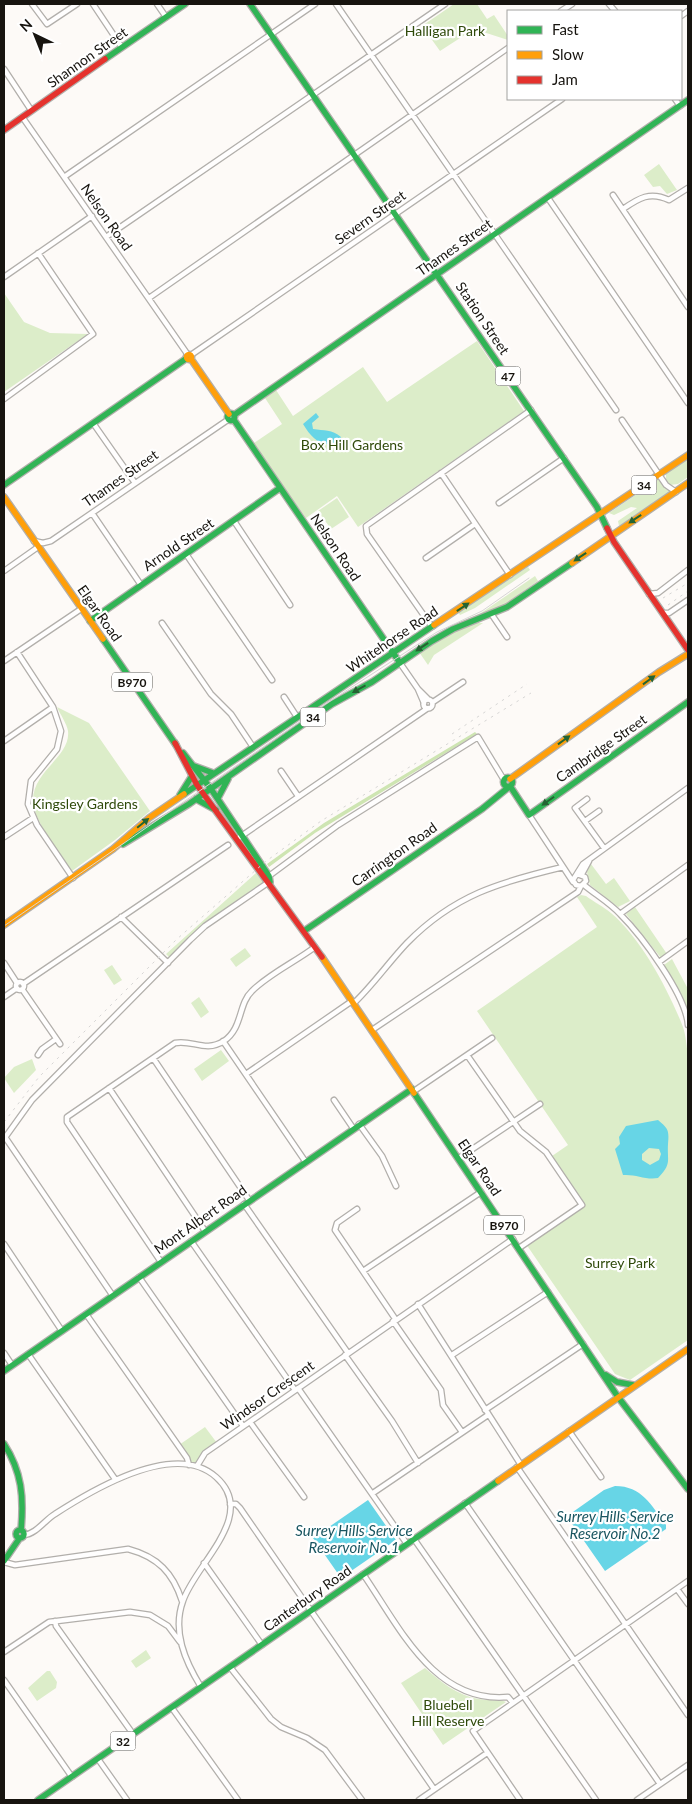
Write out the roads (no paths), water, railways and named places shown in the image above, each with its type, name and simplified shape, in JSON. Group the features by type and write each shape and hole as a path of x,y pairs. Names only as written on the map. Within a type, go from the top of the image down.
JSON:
{"main road":[{"name":"Shannon Street","path":"4,130 121,46 185,4"},
{"name":"Station Street","path":"250,4 564,458 600,514 611,536 688,650"},
{"name":"Thames Street","path":"231,417 688,100"},
{"name":"Nelson Road","path":"189,357 400,663"},
{"name":"Severn Street","path":"4,485 189,357"},
{"name":"Whitehorse Road","path":"4,925 113,849 149,818 213,773 688,455"},
{"name":"Whitehorse Road","path":"113,849 205,794 332,704 372,682 447,632 492,615 507,607 688,483"},
{"name":"Arnold Street","path":"90,621 280,488"},
{"name":"Elgar Road","path":"4,497 175,743 218,798 239,836"},
{"name":"Carrington Road","path":"304,931 482,809 496,796 507,781 659,672 688,654"},
{"name":"Cambridge Street","path":"528,815 688,702"},
{"name":"Elgar Road","path":"175,743 197,785 239,836 269,879 459,1158 602,1373 688,1487"},
{"path":"194,766 213,773"},
{"path":"176,800 192,776"},
{"path":"218,798 220,790 230,776"},
{"path":"507,781 528,815"},
{"path":"196,799 217,810"},
{"name":"Mont Albert Road","path":"4,1371 353,1128 413,1090"},
{"name":"Canterbury Road","path":"38,1800 47,1798 72,1777 133,1734 688,1349"},
{"path":"602,1373 617,1382 634,1385"},
{"path":"4,1444 21,1478 24,1495 21,1535 4,1562"}],"street":[{"path":"32,4 47,24 77,4"},
{"path":"93,4 121,46"},
{"path":"157,4 166,17"},
{"path":"64,177 315,4"},
{"path":"336,4 616,410"},
{"path":"106,237 445,4"},
{"path":"149,298 507,49"},
{"path":"4,69 32,110"},
{"name":"Severn Street","path":"189,357 561,100"},
{"path":"676,100 680,106"},
{"name":"Nelson Road","path":"23,118 189,357"},
{"path":"623,209 640,198 658,195 669,200 688,188"},
{"path":"612,195 688,307"},
{"path":"548,198 688,402"},
{"path":"4,277 92,216"},
{"path":"4,399 94,334 38,254"},
{"path":"432,627 367,534 366,527 376,517 531,410"},
{"name":"Thames Street","path":"51,541 231,417"},
{"path":"622,420 666,485 676,492"},
{"path":"93,423 135,483"},
{"path":"499,503 564,458"},
{"path":"441,473 510,575"},
{"path":"92,513 141,585"},
{"path":"234,521 290,605"},
{"path":"426,558 475,524"},
{"path":"34,541 44,543 51,541"},
{"path":"46,558 46,548 51,541"},
{"path":"4,571 38,548"},
{"path":"186,554 272,680"},
{"path":"654,601 658,593 688,570"},
{"path":"649,594 658,593"},
{"path":"663,613 669,613 688,600"},
{"path":"4,661 81,609"},
{"path":"492,615 507,638"},
{"path":"162,623 210,694 231,714 253,747"},
{"path":"17,652 53,707 61,726 61,738 57,749 31,781 28,804 33,818 73,878"},
{"name":"Nelson Road","path":"400,663 418,689 430,701"},
{"path":"239,836 413,717 430,701 463,682"},
{"name":"Nelson Road","path":"418,689 425,706"},
{"path":"284,697 297,717"},
{"path":"425,706 432,706 430,701"},
{"path":"4,741 53,707"},
{"path":"113,1296 4,1138 32,1100 205,926 345,820 478,737 507,781"},
{"path":"281,771 298,796"},
{"path":"372,1030 569,896 578,892 579,868 688,788"},
{"path":"587,799 575,808 604,848"},
{"path":"585,821 599,811"},
{"path":"528,815 564,868 579,885 620,914 659,962 688,1019 688,1025"},
{"path":"4,837 33,818"},
{"path":"4,997 228,845"},
{"path":"620,914 688,865"},
{"path":"246,1074 353,1002 377,980 407,943 441,913 494,885 564,868 579,874 586,881 579,885"},
{"path":"120,917 168,962"},
{"path":"659,962 688,941"},
{"path":"161,1262 66,1119 175,1043 211,1046 223,1041 236,1027 252,991 315,947"},
{"path":"4,963 60,1044"},
{"name":"Mont Albert Road","path":"413,1090 492,1038"},
{"path":"38,1055 42,1049 56,1039"},
{"path":"223,1041 305,1161"},
{"path":"467,1055 520,1131 546,1152 582,1205 519,1248"},
{"path":"153,1058 418,1463"},
{"path":"108,1088 205,1231"},
{"path":"334,1100 353,1128"},
{"path":"459,1158 540,1104"},
{"path":"360,1124 382,1156 396,1186"},
{"path":"363,1271 481,1192"},
{"path":"357,1209 336,1223 335,1230 441,1390 443,1404 462,1432"},
{"name":"Windsor Crescent","path":"197,1466 205,1453 394,1320 513,1240"},
{"path":"191,1242 373,1493 407,1544"},
{"path":"4,1244 62,1331"},
{"path":"140,1278 244,1426"},
{"path":"452,1355 548,1292"},
{"path":"418,1304 452,1355 519,1466 688,1714"},
{"path":"86,1314 189,1465"},
{"path":"484,1410 583,1344"},
{"path":"4,1353 12,1365"},
{"path":"28,1354 115,1479"},
{"path":"373,1493 488,1415"},
{"path":"250,1422 304,1497"},
{"path":"569,1431 601,1477"},
{"path":"21,1535 29,1534 81,1497 115,1479 162,1466 189,1465 210,1471 219,1480 227,1493 230,1504 230,1519 224,1534 189,1586 182,1601 179,1623 181,1643 191,1671 201,1687"},
{"path":"465,1503 660,1784"},
{"path":"230,1504 236,1504 240,1508 434,1789"},
{"path":"414,1539 596,1800"},
{"path":"4,1562 15,1565 128,1549 145,1554 157,1561 168,1571 177,1585 182,1601"},
{"path":"204,1562 262,1645"},
{"path":"363,1574 419,1654 439,1676 466,1693 480,1697 508,1697 513,1703"},
{"path":"520,1800 473,1731 688,1581"},
{"path":"177,1585 189,1586"},
{"path":"678,1589 688,1604"},
{"path":"4,1652 44,1624 130,1612 150,1615 168,1626 181,1643"},
{"path":"55,1621 56,1626 133,1734"},
{"path":"168,1626 179,1623"},
{"path":"230,1667 271,1719 281,1727 307,1738 325,1750 362,1800"},
{"path":"4,1680 72,1777"},
{"path":"172,1708 238,1800"},
{"path":"419,1800 487,1753"},
{"path":"98,1759 127,1800"},
{"path":"637,1800 688,1765"}],"water":[{"path":"316,413 319,417 312,423 313,429 334,433 341,437 341,441 323,444 310,434 303,424"},
{"path":"658,1120 668,1130 668,1162 658,1178 623,1175 615,1149 620,1144 619,1137 626,1126","holes":["649,1148 659,1149 661,1154 659,1160 650,1165 642,1160 642,1154"]},
{"name":"Surrey Hills Service Reservoir No.2","path":"615,1486 632,1489 645,1498 666,1525 666,1529 605,1571 568,1518 570,1514 604,1490"},
{"name":"Surrey Hills Service Reservoir No.1","path":"368,1500 396,1540 341,1578 313,1538"}],"tram line":[{"path":"4,926 321,707 437,632 482,611 529,578"}],"railway":[{"path":"663,598 688,583"},
{"path":"668,605 688,591"},
{"path":"452,734 527,684"},
{"path":"4,1122 39,1077 177,939 265,862 321,821 531,693"}],"park label":[{"name":"Halligan Park","path":"445,30"},
{"name":"Box Hill Gardens","path":"352,444"},
{"name":"Kingsley Gardens","path":"85,803"},
{"name":"Surrey Park","path":"620,1262"},
{"name":"Bluebell Hill Reserve","path":"448,1712"}]}
